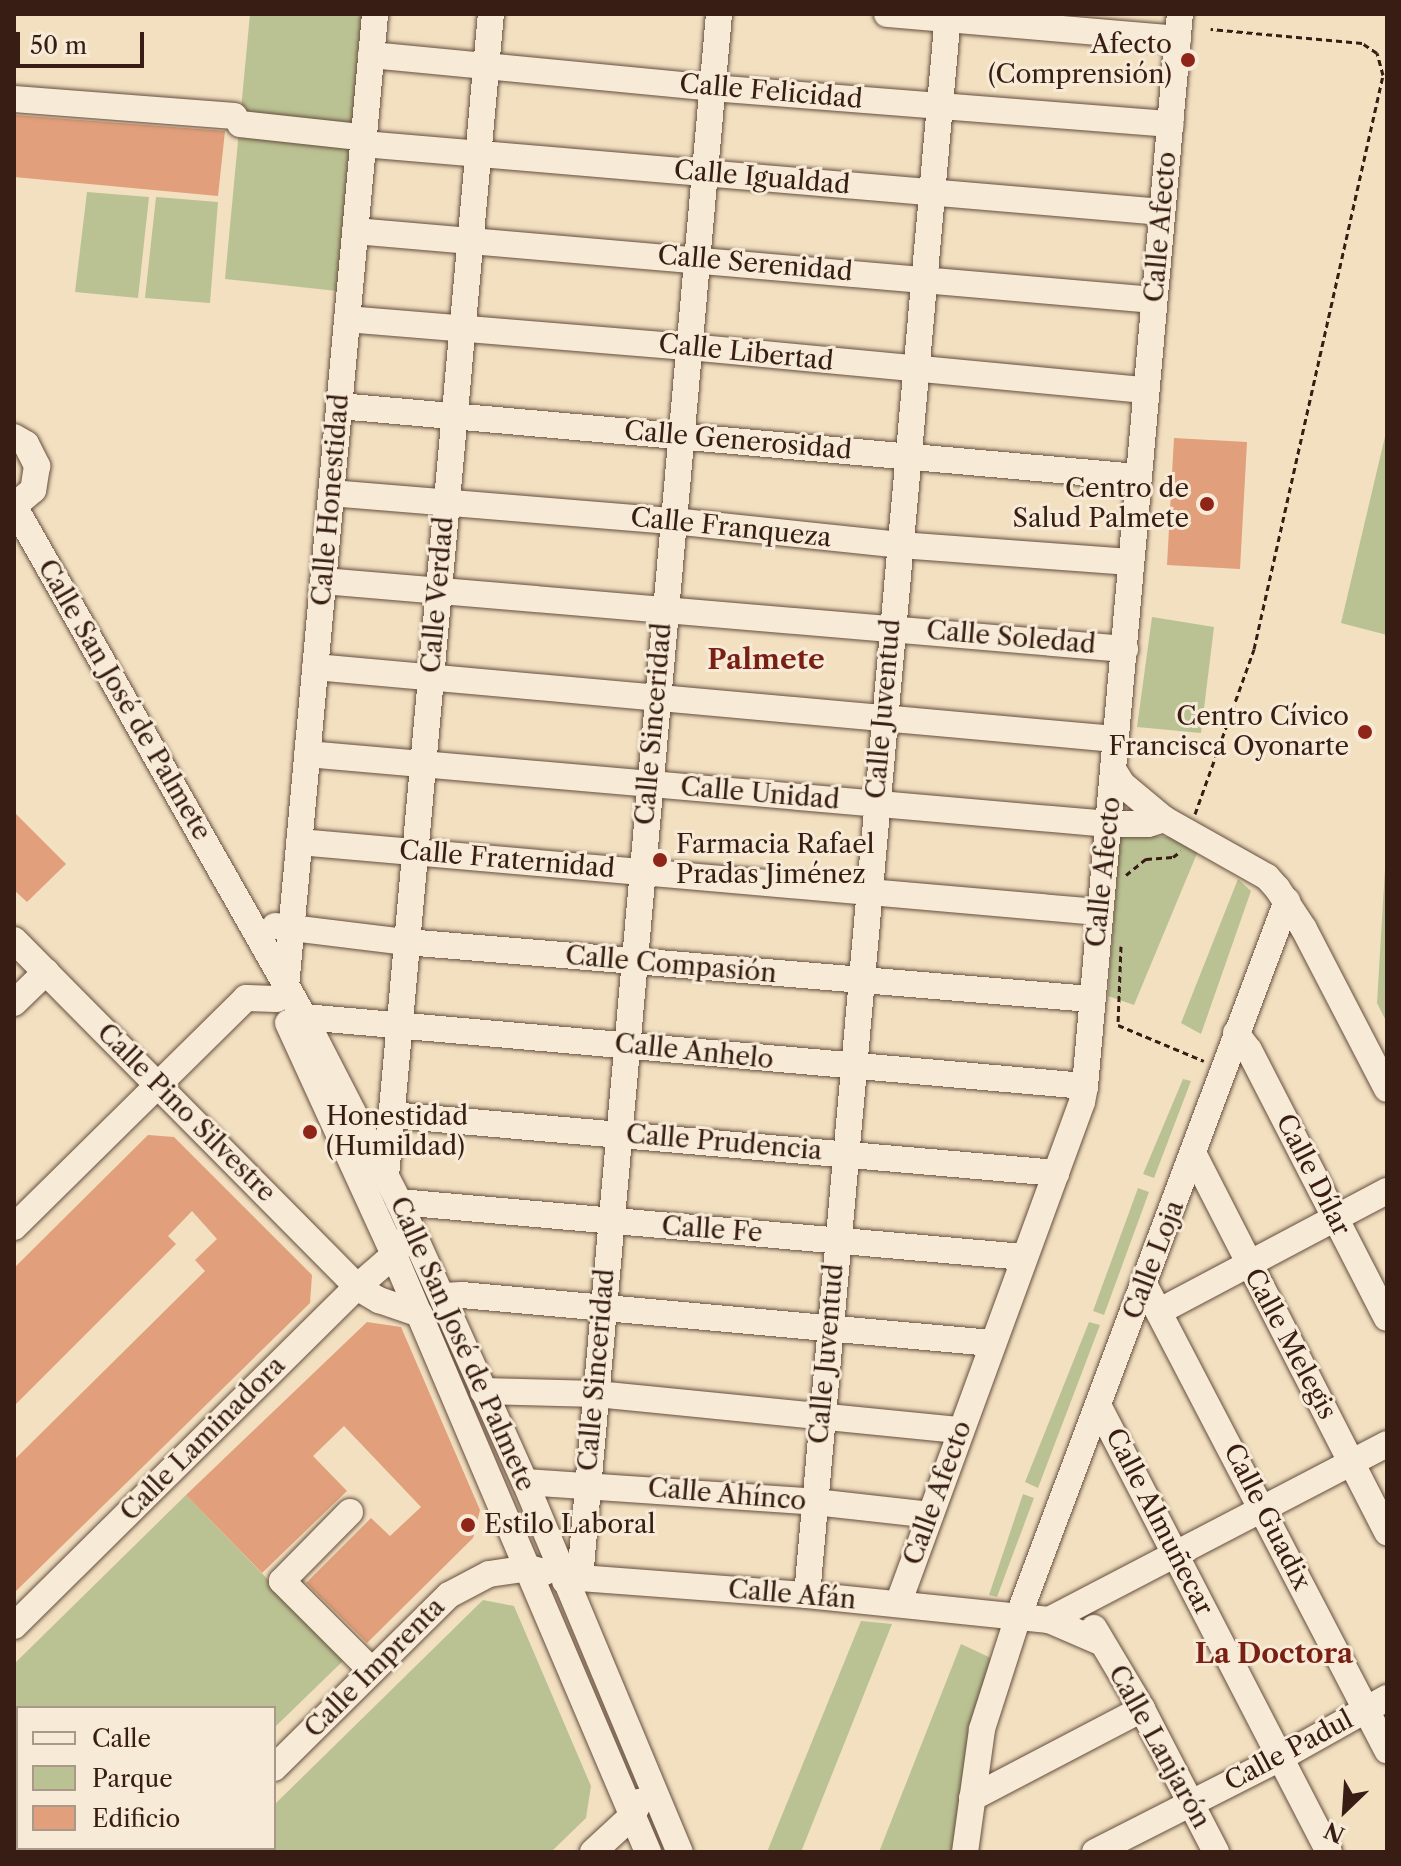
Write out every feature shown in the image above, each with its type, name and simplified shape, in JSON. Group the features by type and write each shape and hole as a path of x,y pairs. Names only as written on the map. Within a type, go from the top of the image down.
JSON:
{"street":[{"name":"Calle Honestidad","path":"282,993 292,927 355,231 356,140 375,14"},
{"name":"Calle Verdad","path":"386,1176 491,14"},
{"name":"Calle Sinceridad","path":"573,1580 597,1394 617,1133 719,14"},
{"path":"887,14 1179,27"},
{"name":"Calle Juventud","path":"807,1595 890,627 947,17"},
{"name":"Calle Afecto","path":"898,1604 1085,1086 1098,912 1114,771 1137,477 1179,27"},
{"name":"Calle Felicidad","path":"371,55 712,88 1171,124"},
{"name":"Calle Igualdad","path":"14,99 237,120 356,140 477,155 1162,212"},
{"name":"Calle Serenidad","path":"355,231 696,258 1154,300"},
{"name":"Calle Libertad","path":"347,319 689,347 1145,390"},
{"name":"Calle Generosidad","path":"339,406 1137,477"},
{"path":"14,437 26,444 37,466 33,490 14,506"},
{"name":"Calle Franqueza","path":"331,493 673,521 900,545 1130,562"},
{"name":"Calle San José de Palmete","path":"14,506 251,923 648,1852"},
{"name":"Calle Soledad","path":"323,581 1125,649"},
{"path":"315,667 431,675 1115,739"},
{"name":"Calle Unidad","path":"307,754 1109,824 1148,824 1164,819"},
{"path":"1114,771 1122,784 1164,819 1267,877 1287,901 1387,1089"},
{"name":"Calle Fraternidad","path":"299,842 1098,912"},
{"name":"Calle San José de Palmete","path":"234,894 282,993 304,1017 399,1202 443,1296 483,1391 573,1580 680,1852"},
{"name":"Calle Loja","path":"965,1852 982,1729 1018,1617 1287,901"},
{"name":"Calle Compasión","path":"251,923 406,942 1091,999"},
{"name":"Calle Pino Silvestre","path":"14,940 357,1287 379,1300 420,1314"},
{"path":"14,1003 46,972"},
{"path":"14,1227 246,998 282,993"},
{"name":"Calle Anhelo","path":"304,1017 1085,1086"},
{"name":"Calle Dílar","path":"1236,1033 1249,1050 1387,1318"},
{"name":"Calle Prudencia","path":"391,1115 1056,1173"},
{"name":"Calle Melegis","path":"1194,1155 1387,1532"},
{"path":"1160,1311 1387,1191"},
{"name":"Calle Fe","path":"399,1202 1024,1257"},
{"name":"Calle Laminadora","path":"14,1626 357,1287 394,1255 411,1228"},
{"name":"Calle Guadix","path":"1144,1284 1263,1508 1376,1704 1387,1750"},
{"path":"443,1296 602,1307 991,1343"},
{"path":"483,1391 597,1394 960,1430"},
{"name":"Calle Almuñecar","path":"1098,1405 1329,1852"},
{"path":"1049,1620 1387,1444"},
{"name":"Calle Ahínco","path":"525,1482 815,1502 930,1515"},
{"path":"498,1495 573,1580"},
{"path":"350,1512 282,1581 372,1671"},
{"name":"Calle Afán","path":"529,1568 573,1580 807,1595 1018,1617"},
{"name":"Calle Imprenta","path":"276,1766 449,1595 489,1574 529,1568"},
{"name":"Calle Lanjarón","path":"1082,1603 1100,1642 1142,1709 1216,1852"},
{"name":"Calle Lanjarón","path":"1018,1617 1049,1620 1100,1642"},
{"name":"Calle Padul","path":"1095,1852 1280,1758 1376,1704"},
{"path":"972,1798 1142,1709"},
{"path":"593,1852 632,1816 650,1781"}],"path":[{"path":"1124,888 1126,875 1146,859 1179,855 1254,649 1383,75 1377,53 1362,43 1211,29"},
{"path":"1121,945 1118,1025 1204,1061 1207,1051"}],"green space":[{"path":"250,14 363,14 337,291 225,279"},
{"path":"87,192 149,197 138,298 75,292"},
{"path":"156,197 218,202 210,303 145,298"},
{"path":"1387,428 1387,635 1341,623"},
{"path":"1152,617 1214,627 1201,733 1137,727"},
{"path":"1120,834 1203,839 1134,1005 1108,996"},
{"path":"1387,835 1387,1023 1377,1003"},
{"path":"1238,879 1251,891 1201,1034 1181,1023"},
{"path":"1183,1079 1191,1081 1154,1178 1143,1174"},
{"path":"1138,1188 1149,1192 1104,1315 1093,1311"},
{"path":"1089,1322 1100,1325 1038,1488 1025,1482"},
{"path":"1023,1494 1034,1498 997,1597 989,1595"},
{"path":"186,1495 345,1659 276,1726 276,1706 16,1706 16,1850 150,1850 148,1852 14,1852 14,1664"},
{"path":"483,1600 514,1606 591,1786 586,1818 551,1852 226,1852 276,1850 276,1803"},
{"path":"861,1621 892,1624 801,1852 767,1852"},
{"path":"961,1644 991,1658 953,1852 879,1852"}],"building":[{"path":"14,115 225,131 218,196 14,177"},
{"name":"Centro de Salud Palmete","path":"1174,438 1247,442 1240,569 1167,565"},
{"path":"14,812 66,864 27,902 14,890"},
{"path":"148,1135 174,1137 312,1275 310,1303 14,1593 14,1460 205,1271 195,1260 217,1239 192,1211 168,1236 176,1244 14,1406 14,1268"},
{"path":"367,1322 401,1327 480,1510 473,1538 367,1643 306,1583 371,1518 390,1536 421,1507 344,1426 313,1456 347,1491 262,1573 186,1495"}],"place":[{"name":"Afecto (Comprensión)","path":"1188,60"},
{"name":"Centro de Salud Palmete","path":"1207,504"},
{"name":"Centro Cívico Francisca Oyonarte","path":"1365,732"},
{"name":"Farmacia Rafael Pradas Jiménez","path":"660,860"},
{"name":"Honestidad (Humildad)","path":"310,1132"},
{"name":"Estilo Laboral","path":"468,1525"}],"district":[{"name":"Palmete","path":"766,659"},
{"name":"La Doctora","path":"1274,1653"}]}
